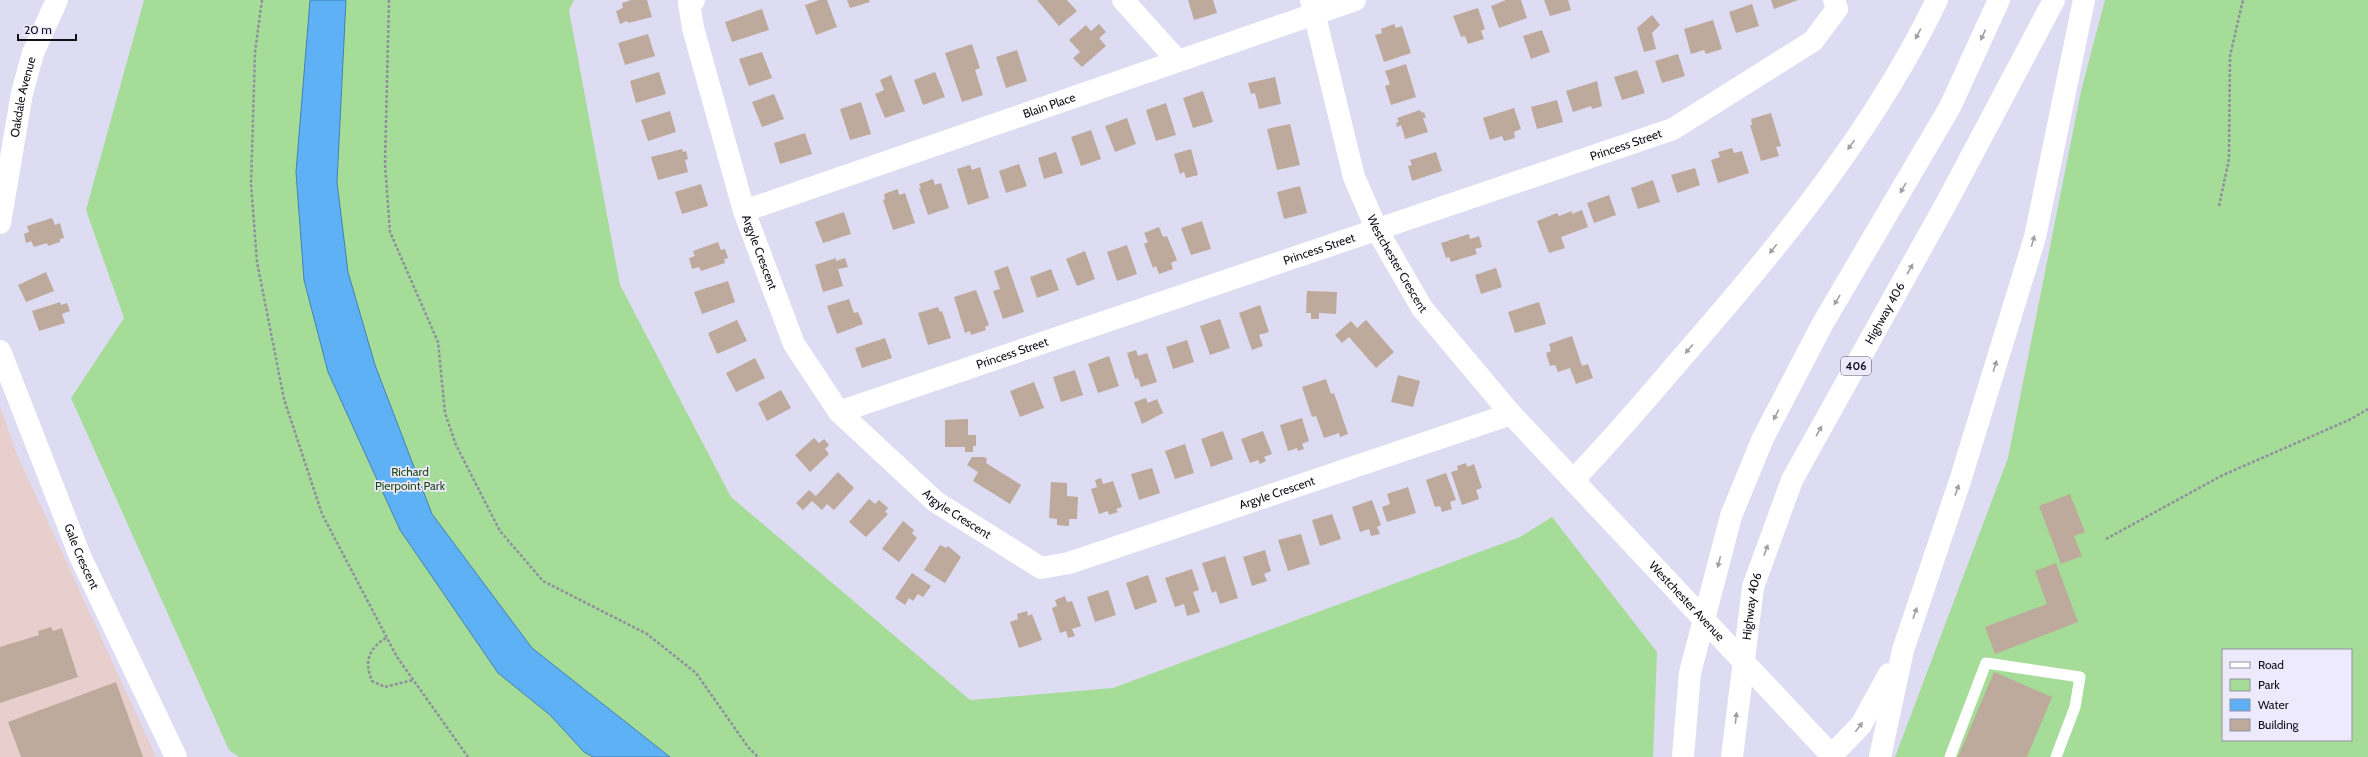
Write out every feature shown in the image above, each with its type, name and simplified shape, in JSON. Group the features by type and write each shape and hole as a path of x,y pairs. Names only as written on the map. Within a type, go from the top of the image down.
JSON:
{"main road":[{"name":"Oakdale Avenue","path":"0,223 22,93 33,53 57,0"},
{"path":"1123,0 1178,61"},
{"name":"Blain Place","path":"744,211 1178,61 1313,7 1354,0"},
{"path":"1573,480 1602,450 1737,294 1799,217 1866,124 1902,65 1937,0"},
{"path":"1683,757 1690,673 1730,516 1764,438 1823,323 1950,107 1999,0"},
{"name":"Highway 406","path":"1732,757 1753,586 1792,480 1948,200 2054,0"},
{"path":"1880,757 1903,650 1960,481 2035,237 2084,0"},
{"name":"Argyle Crescent","path":"690,1 693,28 744,211 794,344 839,412 936,502 1041,568 1069,563 1511,414"},
{"name":"Princess Street","path":"839,412 1673,129 1812,40 1835,4"},
{"name":"Westchester Crescent","path":"1313,7 1354,177 1376,230 1422,308 1511,414 1573,480"},
{"name":"Gale Crescent","path":"0,351 80,556 176,757"},
{"name":"Westchester Avenue","path":"1573,480 1832,756"},
{"path":"1832,756 1861,725 1903,650"}],"lane":[{"path":"1950,757 1986,663 2080,677 2075,707 2056,757"}],"path":[{"path":"262,0 255,52 251,184 258,262 284,399 322,514 386,638 413,680 468,757"},
{"path":"389,0 385,164 390,232 438,342 445,413 456,445 500,531 543,581 647,634 696,673 758,757"},
{"path":"2219,206 2229,159 2230,56 2242,0"},
{"path":"2106,539 2221,476 2351,419 2368,409"},
{"path":"386,638 378,642 368,658 367,669 372,681 385,687 413,680"}],"shaded area":[{"path":"0,406 16,452 156,757 0,757"}],"green space":[{"name":"Richard Pierpoint Park","path":"144,0 574,0 569,10 620,285 731,497 970,700 1113,688 1520,537 1552,517 1657,652 1653,757 239,757 229,750 71,398 124,318 86,210"},
{"path":"2105,0 2368,0 2368,757 1895,757 2008,458 2081,91"}],"water":[{"path":"310,0 346,0 337,182 348,272 375,365 432,514 532,648 670,757 593,757 584,752 550,715 498,673 400,530 328,372 304,280 296,172"}],"building":[{"path":"631,0 647,0 652,17 628,23 627,21 620,24 616,11 623,8 622,3"},
{"path":"819,0 827,0 837,27 816,35 805,5"},
{"path":"847,0 869,0 870,2 850,8"},
{"path":"1037,0 1067,0 1077,11 1059,26"},
{"path":"1188,0 1213,0 1217,13 1194,20"},
{"path":"1506,0 1521,0 1527,18 1499,28 1491,6"},
{"path":"1544,0 1568,0 1571,10 1550,16"},
{"path":"1771,0 1798,0 1774,9"},
{"path":"1752,4 1759,26 1736,33 1729,12"},
{"path":"1478,8 1485,29 1481,31 1484,39 1468,44 1465,36 1461,37 1453,16"},
{"path":"762,9 769,30 732,42 725,22"},
{"path":"1652,15 1660,25 1652,33 1656,49 1644,52 1637,28"},
{"path":"1713,20 1722,49 1706,54 1704,50 1691,54 1684,29"},
{"path":"1099,24 1106,32 1099,38 1106,46 1082,67 1073,58 1080,52 1069,40 1086,25 1091,31"},
{"path":"1394,24 1396,28 1402,26 1411,53 1384,62 1375,35 1382,33 1381,29"},
{"path":"1542,30 1550,52 1531,59 1523,36"},
{"path":"648,34 655,56 625,65 618,43"},
{"path":"972,44 980,68 975,70 983,95 962,102 945,53"},
{"path":"1017,50 1027,81 1006,88 996,57"},
{"path":"762,52 772,78 749,86 739,59"},
{"path":"1678,54 1685,76 1662,83 1655,61"},
{"path":"1406,64 1416,97 1391,105 1385,86 1390,84 1385,71"},
{"path":"1637,70 1645,93 1622,100 1614,77"},
{"path":"659,72 666,94 636,103 630,81"},
{"path":"935,72 945,97 923,105 914,80"},
{"path":"891,75 905,111 885,118 875,94 884,90 880,80"},
{"path":"1275,77 1281,104 1259,109 1255,93 1251,94 1248,83"},
{"path":"1597,81 1602,106 1592,109 1591,106 1573,112 1566,91"},
{"path":"1203,91 1213,122 1193,128 1183,98"},
{"path":"774,94 784,119 762,127 752,102"},
{"path":"1557,100 1563,122 1537,129 1531,107"},
{"path":"861,102 871,134 850,140 840,109"},
{"path":"1166,103 1176,135 1156,141 1146,110"},
{"path":"1514,108 1521,129 1514,132 1515,138 1504,141 1502,136 1490,140 1483,118"},
{"path":"1420,110 1422,113 1424,112 1426,118 1423,118 1428,132 1405,139 1401,125 1397,127 1396,123 1399,122 1397,118"},
{"path":"670,111 676,132 648,141 641,120"},
{"path":"1771,113 1781,146 1776,147 1779,156 1761,161 1750,125 1752,125 1751,119"},
{"path":"1127,118 1136,144 1115,152 1105,126"},
{"path":"1290,124 1300,165 1277,170 1267,129"},
{"path":"1091,130 1101,159 1081,166 1071,137"},
{"path":"805,133 812,154 780,164 774,143"},
{"path":"1732,148 1734,153 1742,151 1749,173 1718,183 1711,160 1720,157 1718,152"},
{"path":"682,149 683,152 686,151 688,159 685,160 688,172 658,180 651,157"},
{"path":"1191,149 1198,175 1186,178 1184,172 1180,174 1174,154"},
{"path":"1056,152 1063,173 1044,179 1038,158"},
{"path":"1436,152 1442,171 1412,181 1408,166 1412,165 1410,160"},
{"path":"1019,164 1027,186 1006,193 999,171"},
{"path":"970,165 972,170 980,167 989,198 968,205 957,169"},
{"path":"1695,168 1700,185 1677,193 1671,175"},
{"path":"933,179 935,185 941,183 949,208 928,215 919,189 921,188 919,184"},
{"path":"1653,180 1660,202 1638,209 1631,188"},
{"path":"701,184 708,206 682,214 675,192"},
{"path":"1300,186 1307,213 1284,219 1277,192"},
{"path":"898,189 899,195 905,193 915,223 893,230 883,200 885,199 884,194"},
{"path":"1609,195 1616,215 1594,223 1587,203"},
{"path":"1582,210 1588,227 1561,237 1565,248 1549,253 1537,221 1557,213 1559,216 1572,211 1572,214"},
{"path":"844,212 851,234 823,243 815,222"},
{"path":"52,218 55,225 60,223 64,238 60,239 60,242 48,246 47,243 34,247 31,241 26,243 24,234 29,232 27,226"},
{"path":"1202,221 1211,249 1191,255 1181,228"},
{"path":"1159,227 1163,237 1167,236 1177,260 1171,263 1173,269 1159,274 1156,266 1153,268 1144,244 1148,242 1144,233"},
{"path":"1469,234 1470,239 1479,236 1482,247 1475,249 1477,254 1451,262 1449,257 1446,258 1441,243"},
{"path":"718,242 721,250 725,249 728,258 724,259 725,263 701,271 699,267 692,269 689,258 695,256 693,251"},
{"path":"1127,245 1137,274 1117,281 1107,252"},
{"path":"1085,251 1095,279 1077,286 1066,259"},
{"path":"836,258 836,261 845,258 848,267 838,269 843,286 823,292 815,265"},
{"path":"1008,266 1024,312 1003,319 993,291 1000,289 994,271"},
{"path":"1496,268 1502,287 1481,294 1475,275"},
{"path":"1051,269 1059,290 1037,298 1030,277"},
{"path":"46,272 54,291 26,302 18,285"},
{"path":"728,281 735,302 702,314 694,292"},
{"path":"976,290 989,325 985,327 986,330 971,335 970,331 965,333 954,297"},
{"path":"1307,291 1337,292 1336,314 1319,313 1319,319 1311,319 1311,313 1306,313"},
{"path":"849,299 854,313 858,312 863,324 837,334 827,306"},
{"path":"60,302 61,305 67,303 70,311 62,314 65,323 39,331 32,311"},
{"path":"1539,302 1546,324 1515,333 1508,312"},
{"path":"1260,305 1269,332 1259,335 1263,346 1252,350 1239,313"},
{"path":"938,307 940,312 942,311 951,338 928,345 918,313"},
{"path":"1220,319 1230,348 1210,355 1200,326"},
{"path":"737,320 747,341 717,354 708,333"},
{"path":"1366,320 1394,352 1376,368 1349,337 1342,343 1335,335 1351,321 1357,328"},
{"path":"1572,336 1582,366 1588,364 1593,378 1576,384 1570,368 1558,372 1555,365 1550,366 1546,353 1551,351 1549,344"},
{"path":"885,338 892,358 862,368 855,348"},
{"path":"1187,340 1194,362 1173,369 1166,347"},
{"path":"1136,350 1138,356 1147,353 1157,382 1141,387 1138,378 1135,379 1127,353"},
{"path":"1109,356 1119,386 1098,393 1088,364"},
{"path":"755,358 765,378 736,392 726,373"},
{"path":"1075,370 1083,395 1061,402 1053,377"},
{"path":"1398,375 1420,381 1413,407 1391,402"},
{"path":"1326,379 1331,394 1334,393 1348,434 1340,437 1339,433 1324,438 1316,416 1312,417 1302,387"},
{"path":"1034,382 1044,408 1020,417 1010,391"},
{"path":"781,390 791,408 767,421 758,403"},
{"path":"1146,398 1148,403 1157,399 1163,413 1142,424 1134,402"},
{"path":"1302,418 1309,441 1302,444 1304,449 1298,451 1297,448 1288,451 1280,425"},
{"path":"968,419 968,435 976,435 976,446 973,446 973,452 965,452 965,447 945,447 945,420"},
{"path":"1223,431 1233,459 1211,467 1201,439"},
{"path":"1263,431 1272,454 1264,457 1266,461 1260,464 1258,460 1250,463 1241,439"},
{"path":"814,438 819,443 824,439 829,445 825,449 829,454 810,472 795,455"},
{"path":"1185,444 1194,473 1175,479 1165,451"},
{"path":"972,457 984,457 987,459 986,463 1021,485 1010,504 973,481 978,472 967,465"},
{"path":"1466,463 1467,467 1474,464 1482,488 1476,490 1479,499 1462,505 1451,472 1458,470 1457,466"},
{"path":"1152,468 1160,493 1139,500 1131,474"},
{"path":"838,472 854,488 834,510 827,504 822,510 812,501 803,510 796,503 809,490 816,496"},
{"path":"1446,473 1456,500 1450,502 1452,509 1442,512 1440,506 1435,507 1426,480"},
{"path":"1101,478 1103,484 1113,481 1122,507 1116,509 1118,512 1109,515 1108,511 1099,514 1091,489 1097,487 1095,480"},
{"path":"1051,482 1067,483 1067,496 1078,497 1077,519 1069,519 1069,526 1057,525 1057,519 1049,518"},
{"path":"1408,487 1416,513 1387,522 1382,507 1390,504 1387,494"},
{"path":"2070,494 2085,532 2074,536 2082,556 2061,564 2039,506"},
{"path":"869,499 875,504 879,500 888,508 885,512 888,514 866,537 849,522"},
{"path":"1372,500 1381,525 1377,527 1380,534 1371,536 1369,529 1360,532 1352,507"},
{"path":"1332,514 1341,539 1320,546 1312,520"},
{"path":"903,521 914,530 912,533 917,538 899,562 882,549"},
{"path":"1301,534 1310,564 1288,571 1278,540"},
{"path":"940,545 946,548 948,546 961,557 945,583 924,570"},
{"path":"1265,550 1271,571 1264,574 1267,581 1252,586 1243,557"},
{"path":"1225,556 1238,598 1220,604 1216,591 1212,593 1202,563"},
{"path":"2056,563 2078,622 1995,654 1985,627 2047,604 2035,571"},
{"path":"1192,569 1199,590 1193,592 1200,612 1187,616 1184,604 1175,607 1165,578"},
{"path":"912,573 931,586 923,597 918,594 913,601 909,598 905,605 895,598"},
{"path":"1148,575 1157,602 1135,610 1126,583"},
{"path":"1108,590 1116,615 1095,622 1087,597"},
{"path":"1065,596 1067,602 1072,601 1081,626 1072,629 1075,636 1068,638 1066,631 1060,633 1052,608 1057,606 1055,600"},
{"path":"1027,611 1028,616 1032,614 1042,640 1019,648 1010,622 1018,619 1017,614"},
{"path":"51,627 53,631 62,628 78,677 0,703 0,647 39,635 38,631"},
{"path":"1994,672 2052,697 2027,757 1958,757"},
{"path":"116,682 143,757 21,757 8,722"}]}
